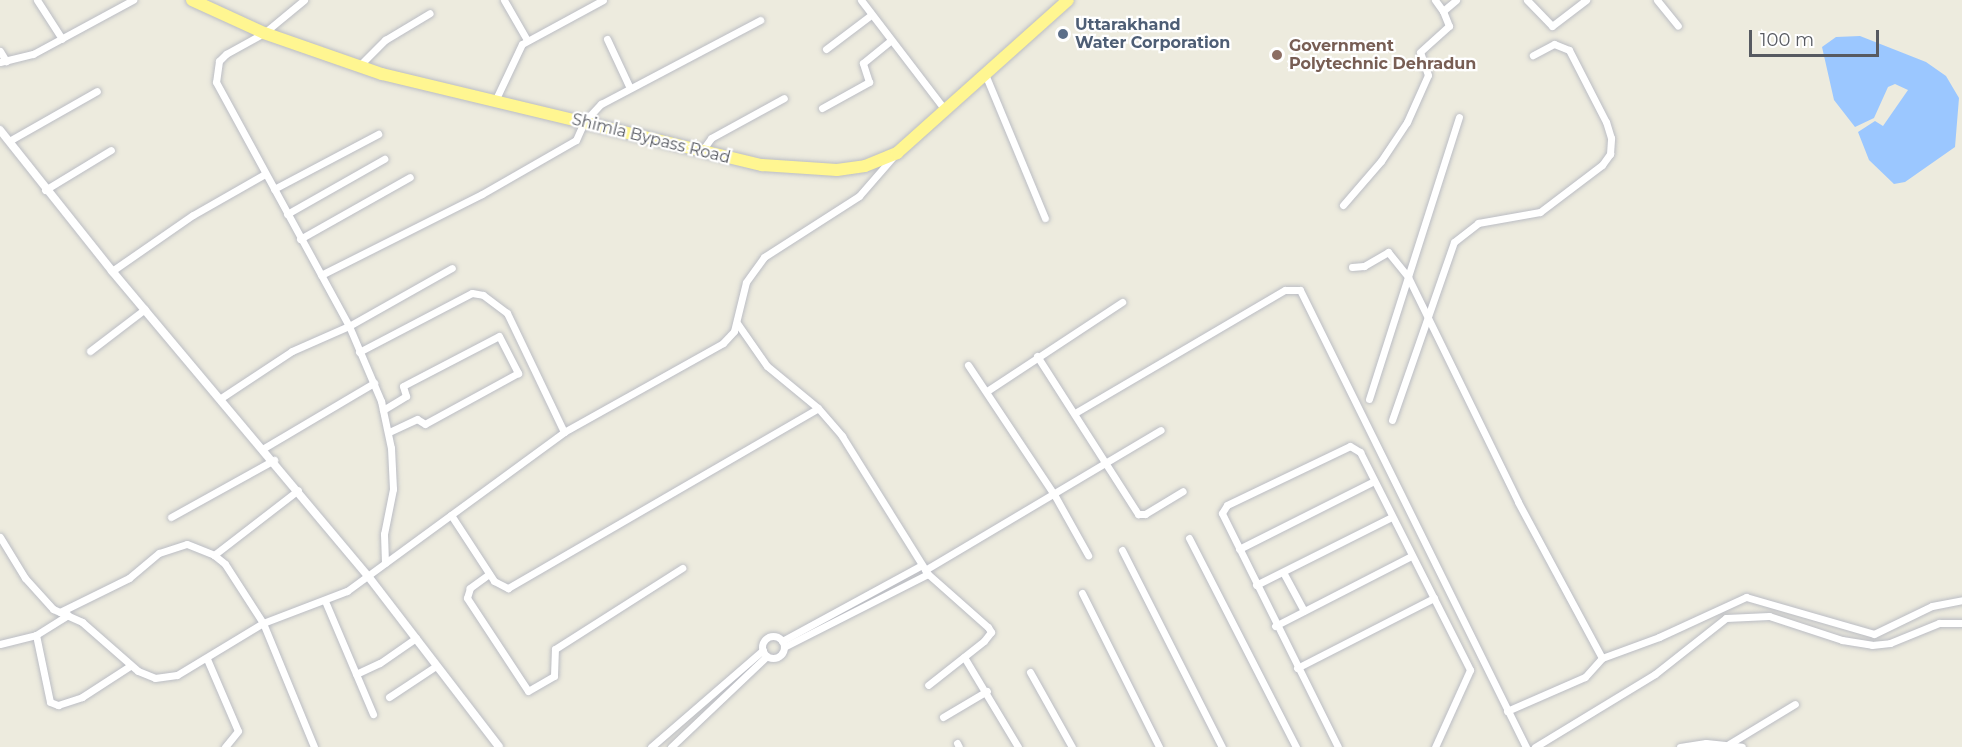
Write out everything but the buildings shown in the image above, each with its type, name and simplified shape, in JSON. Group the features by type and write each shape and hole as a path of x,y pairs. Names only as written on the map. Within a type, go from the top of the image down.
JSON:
{"highway":[{"name":"Shimla Bypass Road","path":"192,0 211,5 264,33 359,66 701,152 762,165 837,170 865,166 897,153 1068,0"}],"street":[{"path":"37,0 63,39"},
{"path":"0,51 3,61 19,60 63,39 133,0"},
{"path":"304,0 264,33 226,54 216,71 221,94 349,326 374,383 389,432 393,489 384,534 385,562"},
{"path":"504,0 527,40"},
{"path":"495,100 516,53 527,40 603,0"},
{"path":"861,0 945,110"},
{"path":"1343,206 1381,161 1407,122 1428,75 1420,52 1449,26 1443,11 1435,0"},
{"path":"1443,11 1456,0"},
{"path":"1527,0 1552,26 1586,0"},
{"path":"1656,0 1678,26"},
{"path":"359,66 385,40 430,13"},
{"path":"826,49 871,15"},
{"path":"321,275 482,194 576,140 584,122 596,107 760,20"},
{"path":"607,39 630,88"},
{"path":"822,108 869,82 862,64 891,40"},
{"path":"1392,420 1429,317 1450,249 1458,237 1479,223 1540,212 1597,168 1610,154 1611,138 1575,59 1559,44 1533,56"},
{"path":"985,74 1046,218"},
{"path":"96,91 3,136 112,271 274,460 368,576 499,747"},
{"path":"701,152 711,138 784,98"},
{"path":"1369,399 1459,117"},
{"path":"274,189 378,134"},
{"path":"45,190 111,150"},
{"path":"0,537 36,593 64,614 92,630 130,666 163,679 207,659 263,623 326,601 368,576 564,432 723,343 736,323 746,282 764,257 859,196 897,153"},
{"path":"287,214 384,159"},
{"path":"112,271 193,215 265,174"},
{"path":"300,239 410,177"},
{"path":"1353,267 1364,266 1388,252 1408,277 1518,502 1602,658"},
{"path":"221,398 292,351 349,326 452,268"},
{"path":"1075,413 1285,290 1300,290 1526,747"},
{"path":"359,352 472,293 483,295 507,313 564,432"},
{"path":"987,391 1122,302"},
{"path":"90,351 145,309"},
{"path":"736,323 767,366 818,408 842,436 925,570 991,632 928,685"},
{"path":"383,410 406,396 403,386 499,336 518,373 425,424 417,419 389,432"},
{"path":"1037,356 1138,514 1145,514 1183,490"},
{"path":"968,365 1055,496 1088,555"},
{"path":"264,448 374,383"},
{"path":"451,515 489,574 503,588 518,585 818,408"},
{"path":"765,653 779,656 783,644 925,570 1055,496 1161,430"},
{"path":"1338,747 1275,626 1222,513 1227,505 1350,446 1360,452 1470,674 1435,747"},
{"path":"171,517 274,460"},
{"path":"1239,549 1374,481"},
{"path":"214,555 298,490"},
{"path":"1256,585 1392,517"},
{"path":"1189,538 1296,747"},
{"path":"0,644 36,635 64,614 129,578 159,553 187,544 214,555 225,564 263,623 314,747"},
{"path":"1122,550 1222,747"},
{"path":"1275,626 1411,556"},
{"path":"489,574 470,588 467,598 528,691 554,676 555,649 682,568"},
{"path":"783,644 925,570"},
{"path":"1283,572 1304,611"},
{"path":"1082,593 1159,747"},
{"path":"1508,711 1586,677 1602,658 1659,637 1746,597 1874,634 1932,606 1962,600"},
{"path":"1297,668 1434,598"},
{"path":"326,601 373,714"},
{"path":"1535,747 1655,674 1726,618 1769,616 1842,640 1872,645 1890,643 1939,623 1962,623"},
{"path":"36,635 47,698 54,705 82,697 130,666"},
{"path":"356,674 381,663 416,638"},
{"path":"671,747 765,653 769,638 783,644"},
{"path":"651,747 765,653"},
{"path":"964,657 987,691 1018,747"},
{"path":"207,659 238,731 225,747"},
{"path":"389,697 436,666"},
{"path":"1030,672 1072,747"},
{"path":"943,717 987,691"},
{"path":"1729,744 1795,704"},
{"path":"1680,747 1692,743 1729,744 1742,747"}],"water":[{"path":"1860,36 1926,62 1946,76 1959,98 1955,147 1905,182 1894,184 1869,160 1858,132 1875,121 1883,126 1908,90 1895,84 1888,87 1874,118 1855,127 1834,100 1822,47 1836,37"}],"place":[{"name":"Uttarakhand Water Corporation","path":"1063,34"},
{"name":"Government Polytechnic Dehradun","path":"1277,55"}]}
